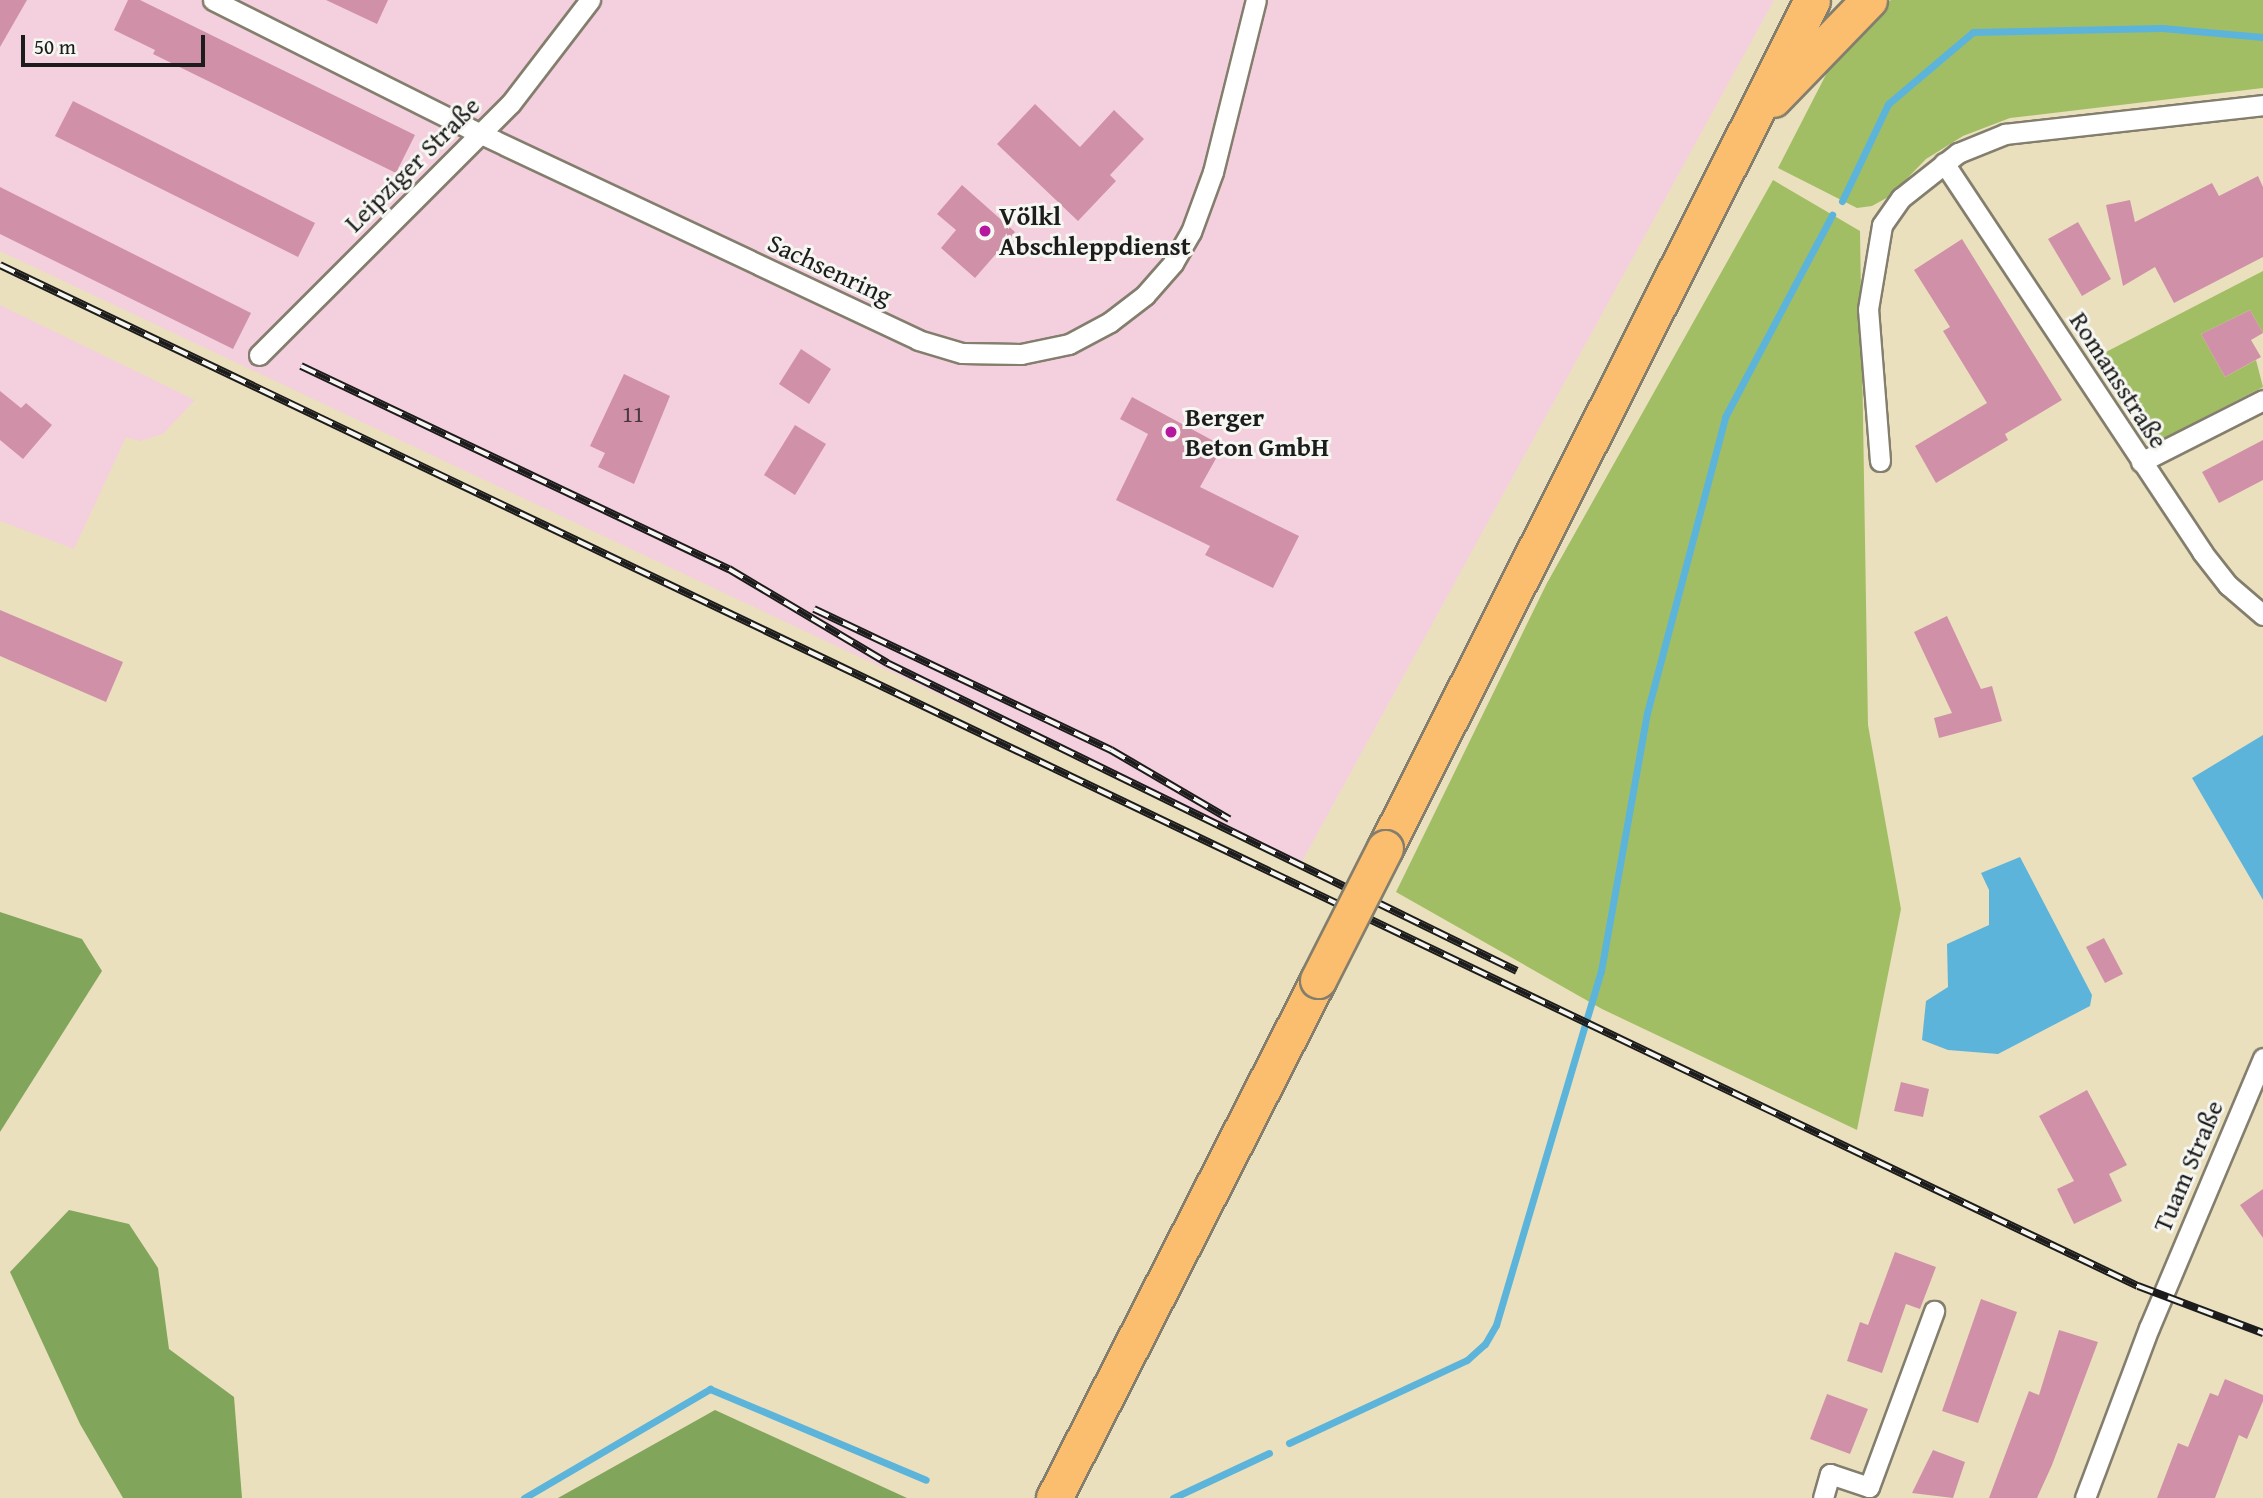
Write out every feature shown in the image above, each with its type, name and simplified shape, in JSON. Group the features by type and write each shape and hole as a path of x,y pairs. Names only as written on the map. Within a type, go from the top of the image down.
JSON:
{"highway":[{"path":"1054,1498 1812,0"},
{"path":"1755,116 1868,0"}],"street":[{"name":"Sachsenring","path":"213,0 479,133 918,340 962,353 1021,354 1069,344 1110,323 1145,295 1173,263 1191,232 1213,172 1256,0"},
{"name":"Leipziger Straße","path":"259,355 511,103 590,0"},
{"path":"1880,461 1868,309 1882,225 1901,198 1973,143 2005,134 2263,105"},
{"name":"Romansstraße","path":"1944,163 2141,462 2228,585 2263,615"},
{"path":"2141,462 2263,400"},
{"name":"Tuam Straße","path":"2085,1498 2162,1295 2263,1058"},
{"path":"1824,1498 1830,1474 1869,1488 1934,1311"}],"shaded area":[{"path":"0,0 1774,0 1300,865 0,251"},
{"path":"0,305 195,400 163,434 140,441 126,437 74,549 0,521"}],"green space":[{"path":"1891,0 2263,0 2263,88 2010,118 1963,136 1926,159 1890,196 1872,206 1857,208 1778,168 1835,57 1866,18"},
{"path":"1773,180 1860,231 1868,725 1901,909 1857,1130 1602,1009 1396,892 1547,583"},
{"path":"2263,271 2263,333 2250,310 2201,334 2225,377 2256,360 2263,387 2158,441 2102,354"},
{"path":"0,912 82,939 102,971 0,1132"},
{"path":"69,1210 129,1224 158,1268 169,1349 234,1397 242,1498 123,1498 80,1424 10,1272"},
{"path":"715,1410 907,1498 558,1498"}],"water":[{"path":"2263,735 2263,900 2192,778"},
{"path":"2020,857 2092,995 2090,1006 1998,1054 1948,1050 1922,1040 1926,1001 1948,987 1947,944 1989,925 1989,890 1981,873"}],"building":[{"path":"0,0 27,0 0,47"},
{"path":"128,0 140,0 415,135 396,173 153,54 155,50 114,30"},
{"path":"326,0 388,0 377,24"},
{"path":"73,101 315,223 298,257 55,136"},
{"path":"1035,104 1080,147 1114,110 1144,139 1110,175 1116,181 1078,221 997,144"},
{"path":"2258,176 2263,187 2263,257 2174,303 2155,267 2123,286 2106,205 2130,200 2135,222 2212,183 2219,196"},
{"name":"Völkl Abschleppdienst","path":"962,185 1015,232 975,278 941,248 956,230 937,214"},
{"path":"0,187 251,313 233,349 0,234"},
{"path":"2078,222 2111,279 2082,296 2048,239"},
{"path":"1962,239 2062,400 2005,434 2008,440 1936,483 1915,446 1987,403 1943,331 1950,327 1914,270"},
{"path":"2250,310 2263,333 2251,340 2261,357 2225,377 2201,334"},
{"path":"801,349 831,369 809,404 779,384"},
{"path":"624,374 670,396 634,484 598,467 605,453 590,446"},
{"path":"0,391 21,408 26,403 52,425 23,459 0,440"},
{"path":"1132,397 1223,446 1200,487 1299,536 1273,588 1205,555 1210,546 1116,500 1148,434 1120,419"},
{"path":"795,425 826,444 795,495 764,475"},
{"path":"2263,440 2263,480 2219,503 2202,472"},
{"path":"0,610 123,662 106,702 0,656"},
{"path":"1947,616 1981,689 1992,686 2002,721 1939,738 1934,718 1952,713 1914,632"},
{"path":"2104,938 2123,974 2105,983 2086,947"},
{"path":"1901,1082 1929,1089 1923,1117 1894,1111"},
{"path":"2087,1090 2127,1165 2109,1174 2122,1201 2074,1224 2057,1189 2074,1181 2039,1116"},
{"path":"2263,1189 2263,1238 2240,1205"},
{"path":"1895,1252 1936,1267 1920,1309 1906,1304 1882,1373 1847,1361 1860,1322 1868,1325"},
{"path":"1981,1299 2017,1312 1978,1423 1942,1411"},
{"path":"2059,1330 2098,1342 2052,1465 2037,1498 1989,1498 2029,1391 2039,1395"},
{"path":"2225,1379 2263,1395 2263,1401 2247,1439 2239,1435 2215,1498 2157,1498 2178,1443 2188,1447 2210,1393 2218,1396"},
{"path":"1827,1394 1868,1409 1850,1454 1810,1439"},
{"path":"1933,1450 1965,1462 1953,1498 1912,1493"}],"waterway":[{"path":"1842,201 1888,104 1973,32 2162,28 2263,37"},
{"path":"1289,1443 1467,1360 1485,1344 1496,1325 1601,971 1647,713 1725,417 1832,215"},
{"path":"524,1498 710,1389 926,1480"},
{"path":"1173,1498 1269,1453"}],"railway":[{"path":"0,265 2138,1286 2263,1333"},
{"path":"301,366 729,569 887,663 1517,971"},
{"path":"814,609 1111,750 1229,819"}],"place":[{"name":"Völkl Abschleppdienst","path":"985,231"},
{"name":"Berger Beton GmbH","path":"1171,432"}]}
